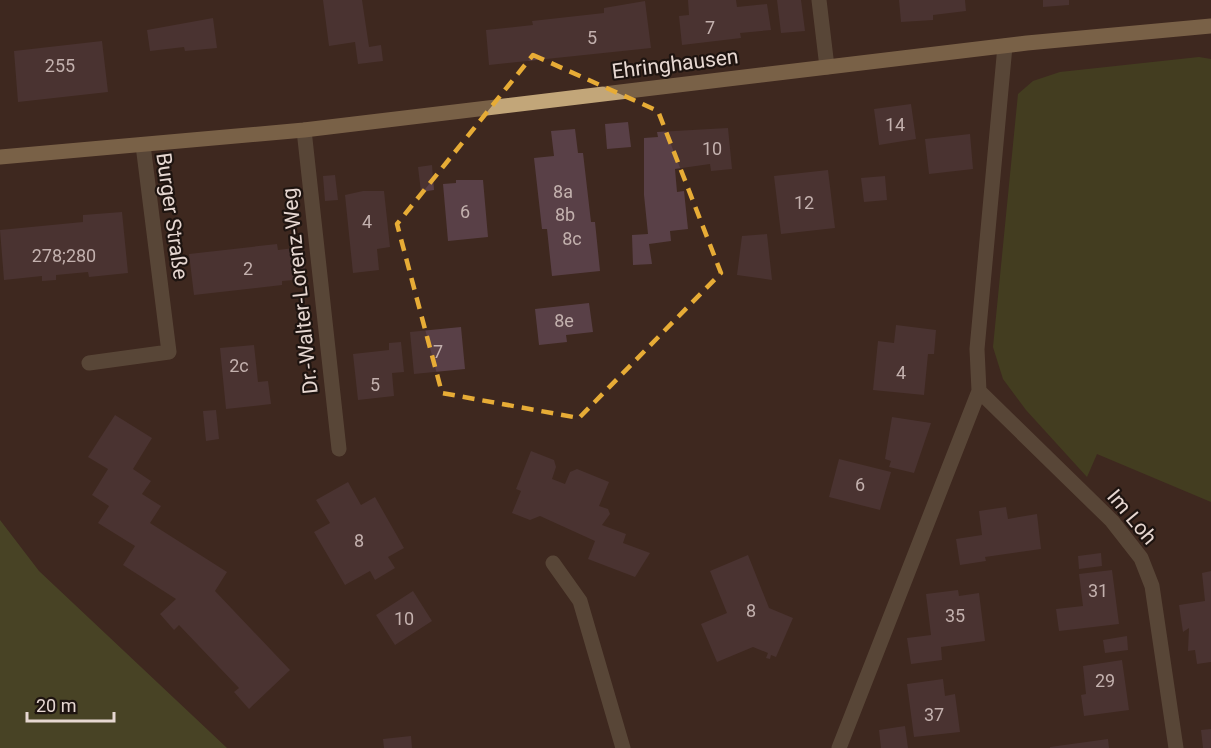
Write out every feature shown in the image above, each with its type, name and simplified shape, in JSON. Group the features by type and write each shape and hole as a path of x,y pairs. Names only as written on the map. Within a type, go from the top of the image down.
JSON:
{"main road":[{"name":"Ehringhausen","path":"143,146 1005,46 1211,26"},
{"name":"Burger Straße","path":"0,157 143,146"}],"street":[{"path":"819,0 827,67"},
{"path":"839,748 979,391 977,349 1005,46"},
{"name":"Dr.-Walter-Lorenz-Weg","path":"304,129 339,449"},
{"name":"Burger Straße","path":"89,363 169,352 143,146"},
{"name":"Im Loh","path":"979,391 1112,521 1142,558 1152,586 1176,748"},
{"path":"553,563 580,600 623,748"}],"highlighted area":[{"path":"533,55 658,111 721,273 579,418 442,393 397,224"}],"green space":[{"path":"1199,57 1211,59 1211,502 1097,454 1087,477 1026,410 1003,379 993,347 1018,94 1033,81 1060,72"},
{"path":"0,520 39,571 227,748 0,748"}],"building":[{"path":"323,0 362,0 369,47 381,45 383,61 358,64 355,42 329,46"},
{"path":"688,0 736,0 737,7 767,4 771,30 740,33 741,38 682,45 679,16 689,15"},
{"path":"777,0 801,0 805,31 781,33"},
{"path":"899,0 965,0 966,11 933,15 933,20 901,22"},
{"path":"1043,0 1069,0 1069,5 1043,7"},
{"path":"645,1 651,48 489,65 486,30 533,25 532,21 604,13 604,8"},
{"path":"213,18 217,48 185,51 184,47 150,51 147,30"},
{"path":"102,41 108,92 18,102 14,51"},
{"path":"911,104 916,139 879,145 874,109"},
{"path":"628,122 631,147 607,149 605,124"},
{"path":"728,128 732,169 711,171 710,164 675,169 677,192 684,191 688,229 670,231 671,241 649,244 652,264 633,265 632,235 648,234 644,195 644,138 658,137 657,132"},
{"path":"575,129 578,153 583,153 591,222 595,222 600,271 552,276 547,229 542,229 534,158 554,156 551,131"},
{"path":"970,134 973,169 929,174 925,139"},
{"path":"432,165 434,190 421,192 418,167"},
{"path":"828,170 835,228 781,234 774,176"},
{"path":"335,175 338,200 325,201 323,176"},
{"path":"885,176 887,200 864,202 861,178"},
{"path":"456,180 483,180 488,237 448,241 443,184 456,183"},
{"path":"363,191 384,191 390,247 377,249 379,270 353,273 345,195"},
{"path":"122,212 128,273 89,277 88,272 56,275 56,280 42,281 42,276 4,280 0,230 83,222 83,215"},
{"path":"767,234 772,280 737,275 742,236"},
{"path":"277,244 278,250 294,248 304,257 306,279 282,281 282,285 194,295 189,254"},
{"path":"589,303 593,332 566,335 567,342 539,345 535,309"},
{"path":"896,325 936,330 934,354 928,354 924,395 873,390 878,341 894,343"},
{"path":"461,327 465,369 414,374 410,332"},
{"path":"401,342 404,372 392,373 394,396 358,400 353,354 389,350 389,343"},
{"path":"254,345 258,382 268,381 271,404 226,409 220,348"},
{"path":"216,410 219,439 206,441 203,411"},
{"path":"115,415 152,438 133,469 151,481 142,494 161,506 150,523 227,572 215,591 290,670 249,709 234,692 239,688 179,625 174,630 160,614 176,599 123,565 135,546 98,523 109,506 92,495 108,469 88,457"},
{"path":"892,417 931,423 914,473 889,467 891,461 885,459"},
{"path":"531,451 554,460 556,467 552,479 565,484 570,472 577,469 609,482 599,506 608,509 610,514 602,525 626,534 623,543 650,553 635,577 588,559 595,541 540,516 530,520 512,513 521,491 516,489"},
{"path":"839,459 891,472 880,510 829,497"},
{"path":"348,482 361,505 375,497 404,548 388,557 395,568 375,580 370,571 345,585 314,532 330,523 316,500"},
{"path":"1006,507 1008,519 1037,514 1041,549 985,557 986,561 960,565 956,539 982,535 979,511"},
{"path":"1101,553 1102,566 1079,569 1078,556"},
{"path":"748,555 769,608 793,618 776,657 771,655 770,659 766,658 768,653 753,647 717,662 701,624 727,613 710,571"},
{"path":"1112,570 1119,624 1059,631 1056,609 1083,606 1079,574"},
{"path":"1211,571 1211,662 1197,664 1195,650 1188,651 1189,628 1183,632 1179,605 1205,601 1202,573"},
{"path":"958,590 959,596 979,593 985,641 941,647 942,660 911,664 907,638 931,635 926,594"},
{"path":"413,591 432,621 395,645 376,615"},
{"path":"1127,636 1128,650 1105,653 1103,640"},
{"path":"1122,660 1129,710 1084,716 1081,695 1086,694 1083,666"},
{"path":"943,679 945,696 955,694 960,732 914,737 907,684"},
{"path":"905,726 908,748 881,748 879,730"},
{"path":"1211,729 1211,748 1203,748 1201,730"},
{"path":"411,736 412,748 384,748 383,739"},
{"path":"1108,739 1109,748 1050,748 1050,747"}]}
